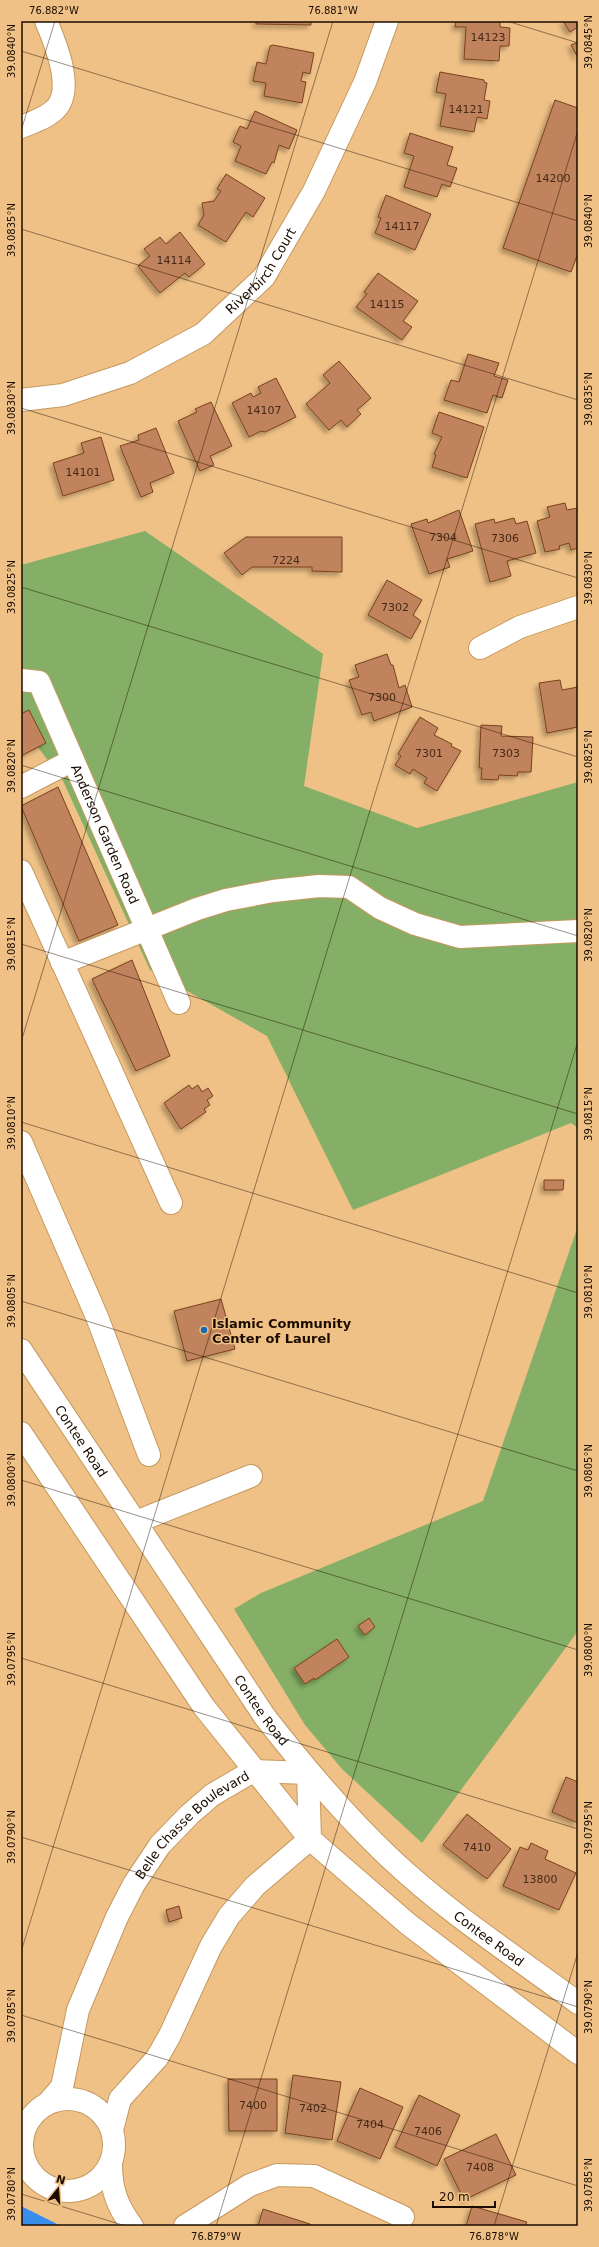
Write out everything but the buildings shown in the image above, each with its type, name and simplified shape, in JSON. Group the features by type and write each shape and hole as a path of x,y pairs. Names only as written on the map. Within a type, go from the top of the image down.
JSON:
{"street":[{"path":"21,127 40,120 58,106 65,83 54,40 46,21"},
{"name":"Riverbirch Court","path":"21,400 63,394 130,373 203,334 264,277 314,191 365,82 387,21"},
{"path":"480,648 520,627 578,607"},
{"name":"Anderson Garden Road","path":"21,680 39,682 178,1003"},
{"path":"21,787 73,760"},
{"path":"21,871 171,1203"},
{"path":"62,963 196,909 226,900 272,891 319,886 349,887 380,908 415,924 460,937 578,931"},
{"path":"21,1142 97,1317 149,1455"},
{"name":"Contee Road","path":"21,1350 265,1717 308,1773 352,1821 392,1860 458,1915 578,2001"},
{"path":"21,1433 204,1707 253,1771 310,1839 408,1924 578,2053"},
{"path":"136,1522 251,1476"},
{"name":"Belle Chasse Boulevard","path":"130,2224 104,2200 77,2190 63,2190 50,2187 38,2180 29,2170 22,2146 28,2122 36,2111 48,2103 62,2087 78,2010 117,1917 134,1884 160,1845 189,1815 212,1796 253,1771 308,1773"},
{"path":"308,1773 310,1839"},
{"name":"Belle Chasse Boulevard","path":"112,2130 120,2099 157,2058 170,2035 211,1946 229,1916 255,1886 310,1839"},
{"name":"Belle Chasse Boulevard","path":"48,2103 63,2099 79,2100 93,2106 105,2116 112,2130 115,2145 110,2164 111,2184 116,2202 130,2224"},
{"name":"Belle Chasse Boulevard","path":"77,2190 91,2185 102,2176 110,2164"},
{"path":"186,2226 250,2185 277,2174 314,2176 403,2217"}],"green space":[{"path":"145,531 323,654 304,786 417,828 578,782 578,1128 571,1123 353,1210 267,1036 150,970 63,781 21,724 21,565"},
{"path":"578,1226 578,1631 422,1843 342,1769 305,1725 234,1609 261,1593 483,1501"}],"water":[{"path":"21,2206 61,2226 21,2225"}],"place":[{"name":"Islamic Community Center of Laurel","path":"204,1330"}]}
